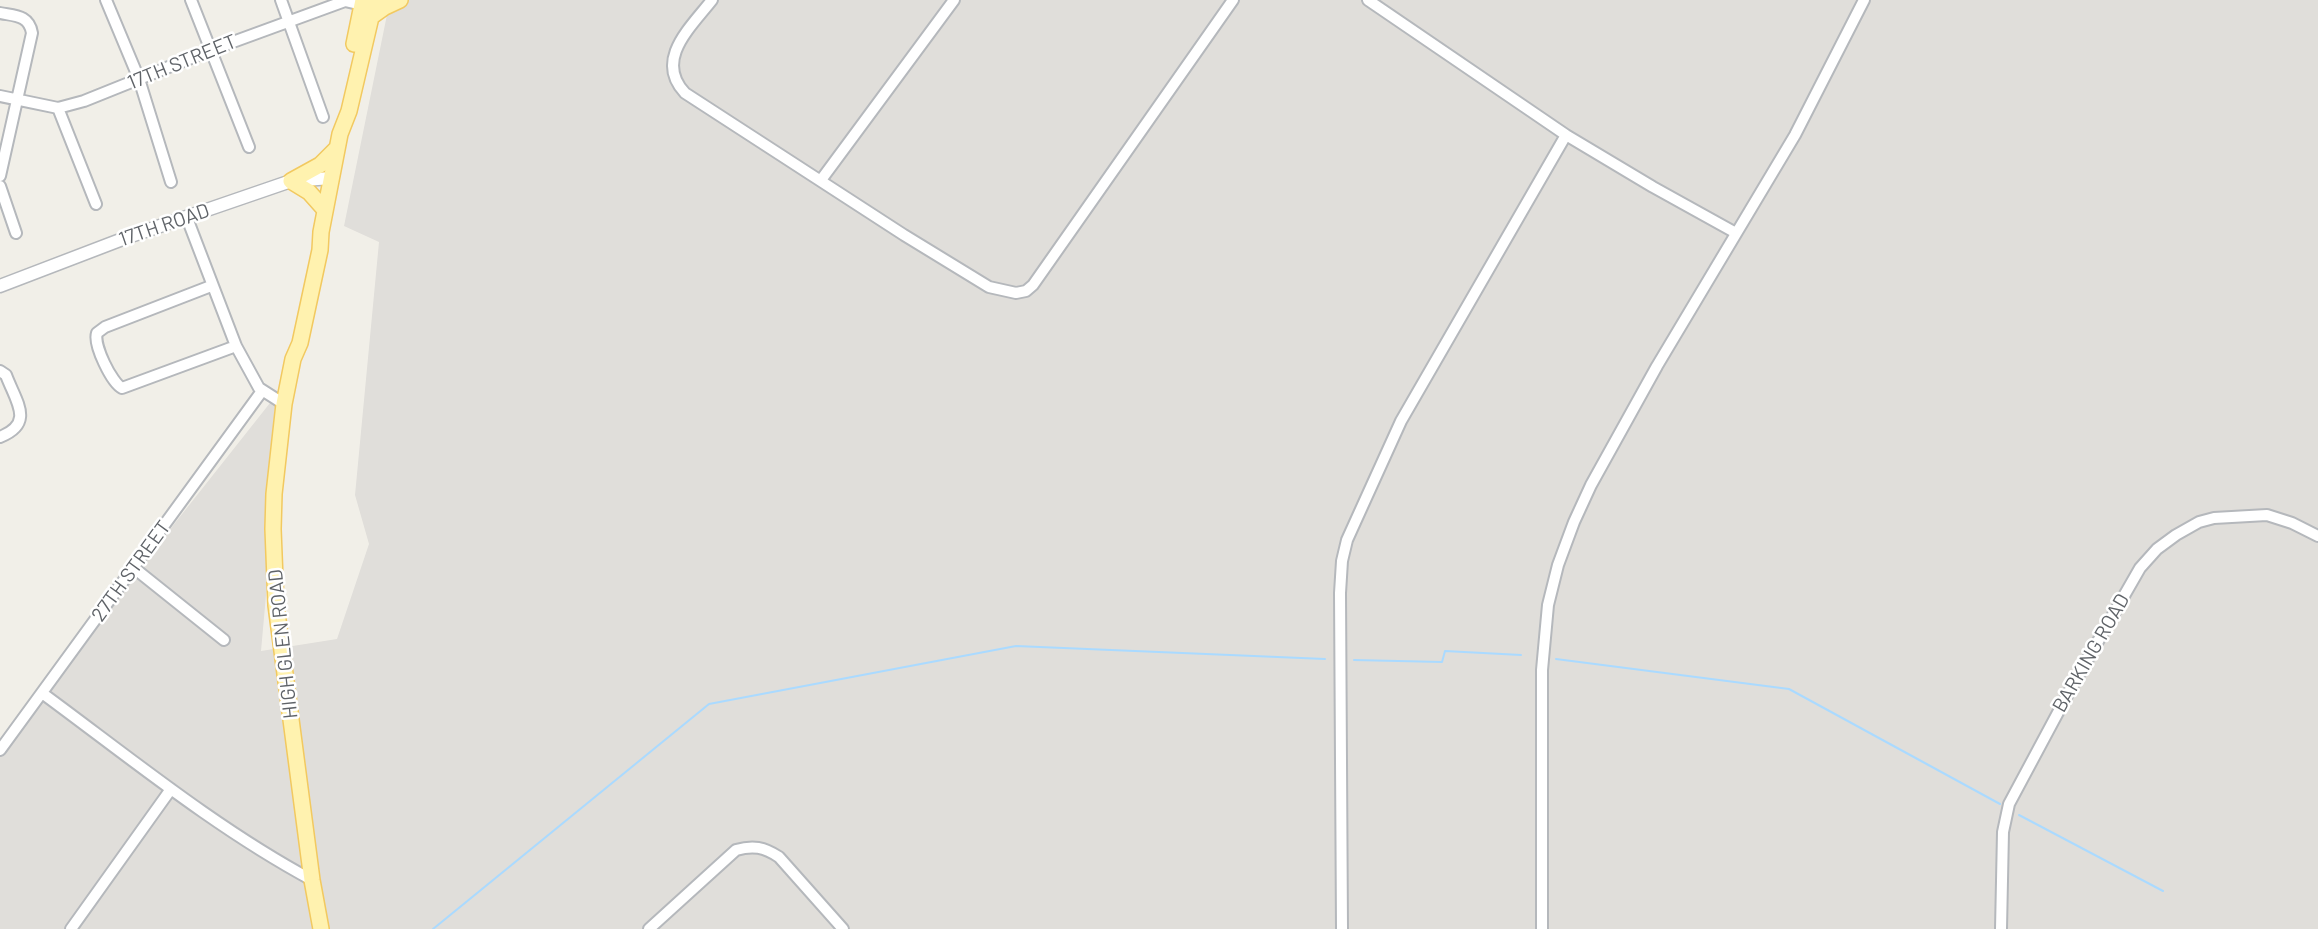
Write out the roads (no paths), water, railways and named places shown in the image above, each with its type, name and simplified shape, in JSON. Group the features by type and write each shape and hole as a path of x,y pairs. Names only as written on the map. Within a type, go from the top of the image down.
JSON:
{"main road":[{"path":"368,6 385,7 400,0"},
{"name":"HIGH GLEN ROAD","path":"321,929 312,880 276,605 274,494 284,404 320,250 321,232 341,127 341,108 368,6"},
{"path":"325,210 314,196 291,180 320,165 336,149"}],"street":[{"path":"106,0 139,79 171,182"},
{"path":"191,0 249,147"},
{"path":"281,0 323,117"},
{"path":"712,0 676,50 672,73 676,84 685,93 904,235 989,287 1016,293 1026,291 1033,285 1233,0"},
{"path":"821,180 954,0"},
{"path":"1368,0 1566,135 1653,188 1736,233"},
{"path":"1542,929 1542,670 1548,606 1558,565 1574,522 1591,486 1657,366 1795,135 1864,0"},
{"name":"17TH STREET","path":"58,108 346,1 368,6"},
{"path":"0,13 26,19 31,25 32,33 0,176"},
{"path":"0,96 58,108 96,204"},
{"path":"1342,929 1340,593 1342,561 1347,540 1406,411 1566,135"},
{"name":"17TH ROAD","path":"0,286 128,237 291,180 331,178"},
{"path":"0,186 16,233"},
{"path":"187,218 211,286 236,346 262,391 284,404"},
{"path":"211,286 105,327 96,333 96,343 114,382 122,388 236,346"},
{"path":"0,371 6,375 22,416 20,424 13,431 0,437"},
{"name":"27TH STREET","path":"0,750 262,391"},
{"name":"BARKING ROAD","path":"2001,929 2003,832 2009,804 2070,690 2140,568 2157,549 2176,535 2199,522 2214,518 2267,515 2292,523 2318,536"},
{"path":"134,568 224,640"},
{"path":"42,693 171,789 287,867 312,880"},
{"path":"71,929 171,789"},
{"path":"649,929 736,850 758,847 779,857 843,929"}],"waterway":[{"path":"433,929 709,704 1016,646 1325,659"},
{"path":"1354,660 1442,662 1445,651 1521,655"},
{"path":"1556,659 1789,689 2000,804"},
{"path":"2019,815 2163,891"}]}
